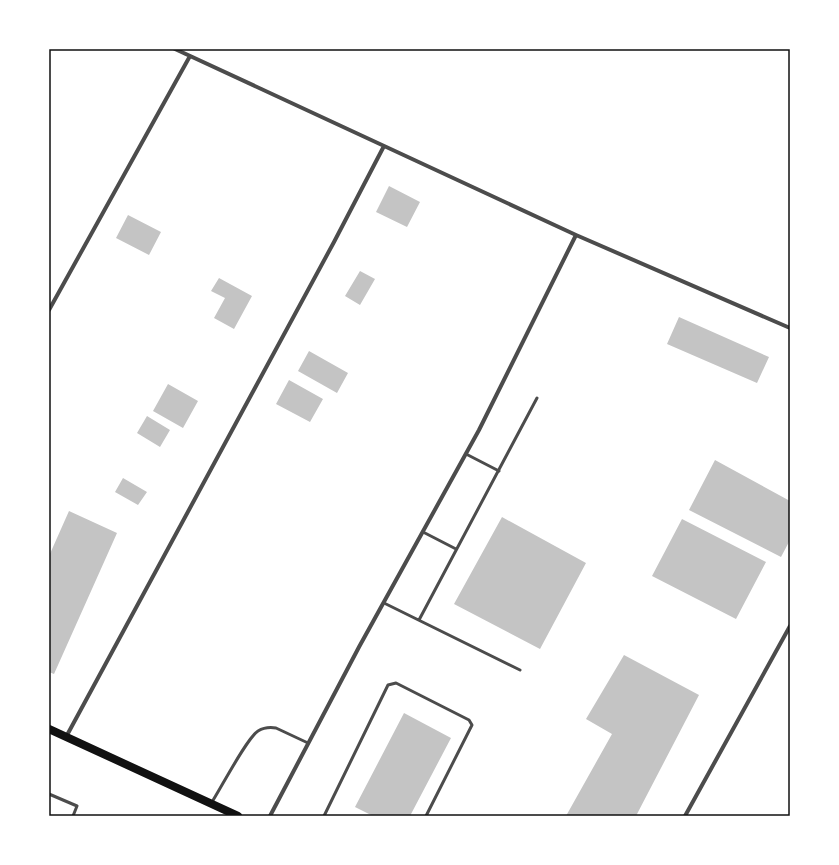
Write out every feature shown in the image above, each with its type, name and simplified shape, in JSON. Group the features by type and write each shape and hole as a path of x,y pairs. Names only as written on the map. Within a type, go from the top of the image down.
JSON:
{"main road":[{"path":"49,729 238,816"}],"street":[{"path":"175,49 576,235 790,328"},
{"path":"49,310 190,56"},
{"path":"66,737 334,242 384,146"},
{"path":"270,816 422,532 466,454 576,235"},
{"path":"685,816 788,635 790,626"}],"lane":[{"path":"419,620 537,398"},
{"path":"466,454 498,471"},
{"path":"422,532 456,549"},
{"path":"384,603 520,670"},
{"path":"324,816 388,685 396,683 469,720 472,725 426,816"},
{"path":"212,804 249,740 258,731 270,727 276,728 308,743"},
{"path":"49,794 77,806 73,816"}],"building":[{"path":"389,186 420,202 407,227 376,212"},
{"path":"128,215 161,232 149,255 116,238"},
{"path":"360,271 375,279 360,305 345,296"},
{"path":"219,278 252,296 234,329 214,318 225,298 211,291"},
{"path":"679,317 769,357 757,383 667,344"},
{"path":"309,351 348,373 337,393 298,371"},
{"path":"289,380 323,399 310,422 276,404"},
{"path":"168,384 198,401 183,428 153,411"},
{"path":"147,416 170,430 160,447 137,433"},
{"path":"715,460 790,501 790,540 781,557 689,510"},
{"path":"123,478 147,492 138,505 115,492"},
{"path":"69,511 117,533 54,674 49,672 49,556"},
{"path":"502,517 586,563 540,649 454,604"},
{"path":"682,519 766,562 736,619 652,576"},
{"path":"624,655 699,695 636,816 566,816 612,734 586,719"},
{"path":"404,713 451,738 410,816 373,816 355,807"}]}
